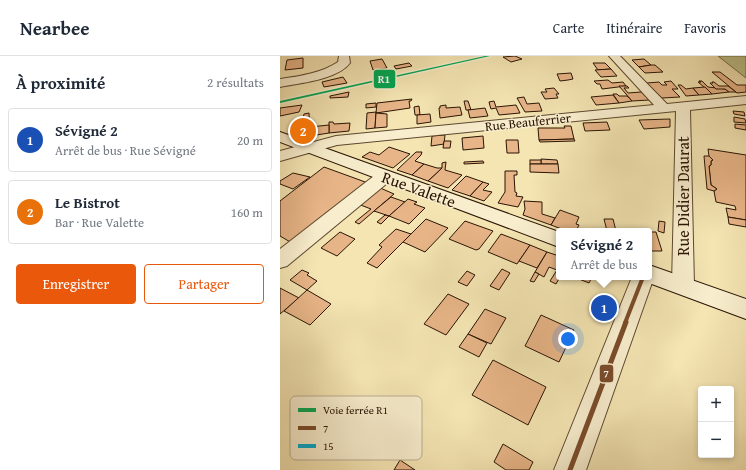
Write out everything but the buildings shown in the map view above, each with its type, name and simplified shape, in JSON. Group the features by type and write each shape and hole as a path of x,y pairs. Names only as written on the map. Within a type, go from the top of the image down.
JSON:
{"main road":[{"name":"Rue Valette","path":"280,137 556,239"},
{"path":"652,275 746,309"}],"street":[{"path":"280,83 322,75 336,70 344,63 344,56"},
{"path":"619,56 664,108"},
{"name":"Rue Beauferrier","path":"280,156 336,141 746,100"},
{"name":"Rue Didier Daurat","path":"683,106 683,285"},
{"path":"280,260 385,176"},
{"path":"570,470 642,280"}],"green space":[{"path":"718,56 746,56 746,78"}],"rail line":[{"name":"R1","path":"280,102 489,56"}],"transit line":[{"name":"7","path":"570,470 642,280"}],"place":[{"name":"Le Bistrot","path":"303,131"},
{"name":"Sévigné 2","path":"604,308"}]}
